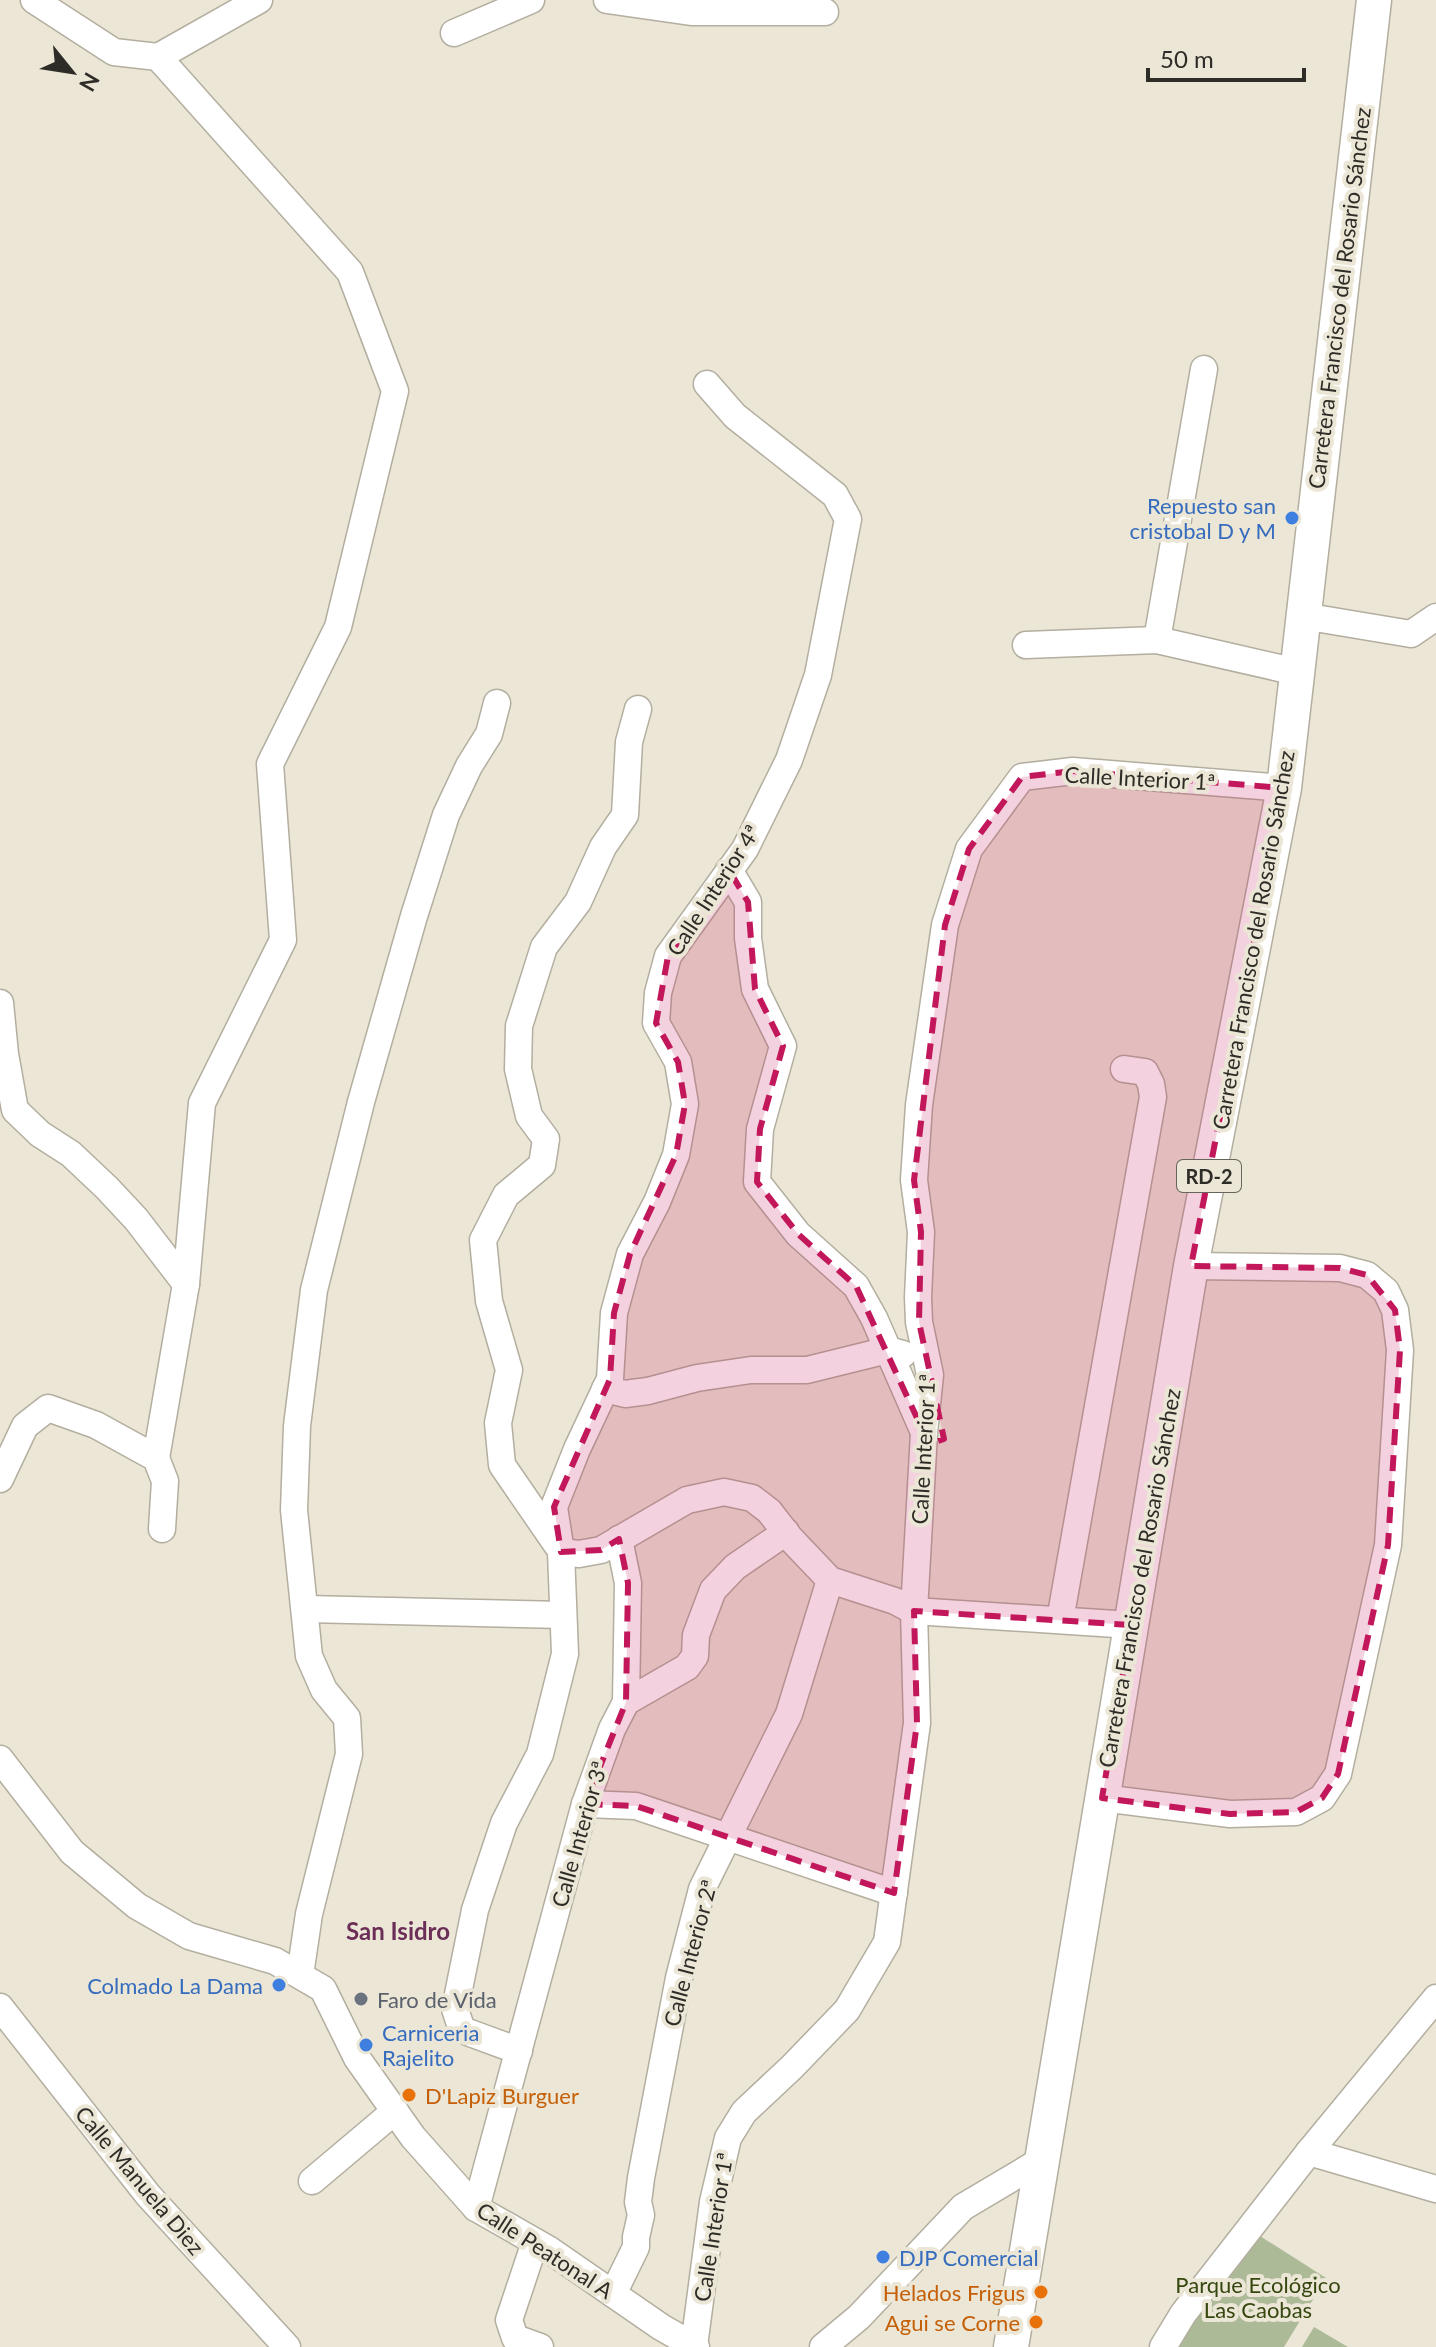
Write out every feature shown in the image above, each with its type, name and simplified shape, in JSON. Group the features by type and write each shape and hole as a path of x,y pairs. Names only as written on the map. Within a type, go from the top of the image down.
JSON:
{"main road":[{"name":"Carretera Francisco del Rosario Sánchez","path":"1011,2347 1191,1266 1284,788 1374,0"}],"street":[{"path":"34,0 114,52 158,57 259,0"},
{"path":"454,33 531,0"},
{"path":"607,0 691,12 830,4"},
{"path":"158,57 350,272 395,391 338,627 270,764 283,940 202,1103 186,1284 156,1458 165,1481 162,1529"},
{"path":"1157,640 1204,369"},
{"name":"Calle Interior 4ª","path":"519,2051 462,2030 455,2009 475,1910 504,1823 540,1754 565,1654 561,1552 554,1507 610,1379 614,1313 630,1254 657,1202 676,1155 685,1104 678,1062 656,1023 658,993 668,956 745,849 789,760 818,675 848,519 835,495 735,416 707,384"},
{"path":"1303,616 1411,634 1436,617"},
{"path":"1026,645 1157,640 1297,672"},
{"path":"300,1975 309,1914 349,1754 347,1718 324,1690 309,1656 294,1510 297,1426 314,1290 361,1102 414,916 446,815 469,766 489,734 497,703"},
{"path":"638,709 629,742 625,815 603,847 578,902 544,947 519,1026 518,1069 529,1116 546,1139 542,1165 506,1195 483,1240 489,1301 509,1370 498,1423 502,1465 561,1552 579,1554 601,1550 687,1500 724,1492 752,1498 769,1511 830,1580 895,1601 914,1611 1131,1625"},
{"name":"Calle Interior 1ª","path":"695,2346 713,2202 728,2138 744,2112 847,2010 887,1942 917,1723 914,1611 930,1375 918,1309 921,1232 914,1180 919,1105 945,925 969,849 1022,777 1073,771 1284,788"},
{"path":"729,870 748,902 748,938 755,989 783,1046 760,1129 757,1182 798,1234 856,1286 924,1433"},
{"path":"0,1003 15,1110 40,1134 71,1154 107,1188 136,1219 186,1284"},
{"path":"1060,1620 1153,1097 1145,1072 1124,1069"},
{"path":"1102,1798 1230,1814 1296,1812 1322,1798 1338,1774 1388,1545 1400,1350 1395,1310 1386,1291 1367,1275 1340,1268 1191,1266"},
{"path":"605,1389 625,1394 751,1370 807,1370 888,1350 915,1357 930,1375"},
{"path":"0,1479 12,1424 48,1408 96,1425 156,1458"},
{"path":"626,1702 687,1667 695,1656 696,1635 713,1590 735,1567 786,1532"},
{"path":"619,1539 628,1583 626,1702"},
{"name":"Calle Interior 2ª","path":"613,2294 636,2247 641,2215 638,2202 641,2178 679,1978 702,1889 789,1714 830,1580"},
{"path":"306,1609 563,1615"},
{"name":"Calle Interior 3ª","path":"476,2208 585,1804 612,1729 626,1702"},
{"name":"Calle Peatonal A","path":"0,1759 72,1852 137,1906 189,1936 275,1961 323,1989 357,2058 413,2137 476,2208 548,2249 661,2327 695,2346"},
{"path":"585,1804 636,1806 894,1893"},
{"path":"1163,2347 1183,2314 1309,2152 1436,1998"},
{"name":"Calle Manuela Diez","path":"0,2007 148,2195 287,2347"},
{"path":"312,2181 395,2111"},
{"path":"1309,2152 1436,2189"},
{"path":"823,2347 859,2317 963,2207 1042,2160"},
{"path":"535,2242 509,2320 515,2338 540,2347"}],"highlighted area":[{"path":"1073,771 1284,788 1191,1266 1340,1268 1367,1275 1395,1310 1400,1350 1388,1545 1338,1774 1322,1798 1296,1812 1230,1814 1102,1798 1131,1625 914,1611 917,1723 894,1893 636,1806 585,1804 626,1702 628,1583 619,1539 601,1550 561,1552 554,1507 610,1379 614,1313 630,1254 676,1155 685,1104 678,1062 656,1023 668,956 729,870 748,902 755,989 783,1046 760,1129 757,1182 798,1234 856,1286 929,1444 944,1439 919,1322 921,1232 914,1180 945,925 969,849 1022,777"}],"green space":[{"name":"Parque Ecológico Las Caobas","path":"1249,2229 1326,2278 1284,2347 1163,2347"},
{"path":"1314,2327 1348,2347 1302,2347"}],"place":[{"name":"Repuesto san cristobal D y M","path":"1292,518"},
{"name":"Colmado La Dama","path":"279,1985"},
{"name":"Faro de Vida","path":"361,1999"},
{"name":"Carniceria Rajelito","path":"366,2045"},
{"name":"D'Lapiz Burguer","path":"409,2095"},
{"name":"DJP Comercial","path":"883,2257"},
{"name":"Helados Frigus","path":"1041,2292"},
{"name":"Agui se Corne","path":"1036,2322"}],"district":[{"name":"San Isidro","path":"398,1930"}]}
